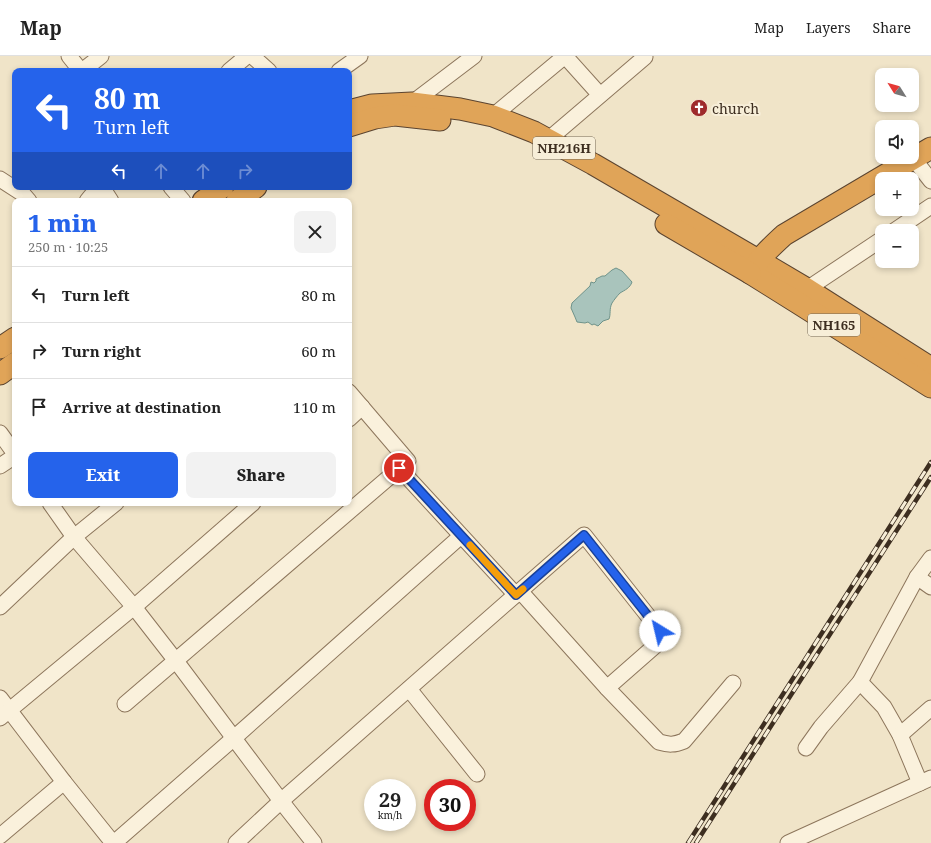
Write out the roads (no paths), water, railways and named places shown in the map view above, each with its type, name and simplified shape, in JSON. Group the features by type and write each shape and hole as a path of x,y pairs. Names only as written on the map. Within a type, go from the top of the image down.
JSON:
{"highway":[{"name":"NH216H","path":"352,110 372,105 412,103 460,109 493,116 529,129 593,164 754,267"},
{"name":"NH216H","path":"352,125 375,118 395,115 455,122 513,136 542,150 754,267"},
{"path":"919,155 931,148"},
{"path":"754,267 769,248 784,235 903,164"},
{"path":"206,198 218,190"},
{"path":"241,198 252,190"},
{"name":"NH165","path":"754,267 807,289 931,368"},
{"name":"NH165","path":"754,267 798,302 931,386"},
{"path":"0,348 12,340"},
{"path":"0,374 12,365"}],"street":[{"path":"70,56 80,68"},
{"path":"86,68 101,56"},
{"path":"233,68 247,56"},
{"path":"252,56 266,68"},
{"path":"343,68 360,56"},
{"path":"412,103 474,56"},
{"path":"493,116 565,56 600,95"},
{"path":"548,139 645,57"},
{"path":"918,164 931,181"},
{"path":"0,179 12,187"},
{"path":"17,190 26,198"},
{"path":"89,198 99,190"},
{"path":"174,190 180,198"},
{"path":"904,224 931,206"},
{"path":"807,289 875,244"},
{"path":"125,704 408,461 352,395"},
{"path":"352,416 362,407"},
{"path":"0,433 12,451"},
{"path":"0,466 12,457"},
{"path":"399,468 461,536 518,593 659,742 667,745 675,745 684,741 733,682"},
{"path":"52,506 74,537 134,607 176,661 314,843"},
{"path":"0,607 74,537 112,506"},
{"path":"5,714 134,607 250,506"},
{"path":"236,843 281,801 584,535 660,631 660,638 656,645 607,688"},
{"path":"0,698 5,714 64,782 113,843 234,738 461,536"},
{"path":"806,748 821,727 860,682 917,577 931,558"},
{"path":"917,577 931,587"},
{"path":"788,843 925,780 884,707 860,682"},
{"path":"409,689 477,774"},
{"path":"900,735 931,708"},
{"path":"0,836 64,782"}],"water":[{"path":"616,268 622,271 632,282 629,287 620,293 612,303 609,319 603,321 598,326 594,324 592,325 588,322 577,322 571,308 572,303 590,286 591,282 594,283 596,279 605,276"}],"railway":[{"path":"688,843 931,462"},
{"path":"696,843 931,477"}],"place":[{"name":"church","path":"699,108"}]}
